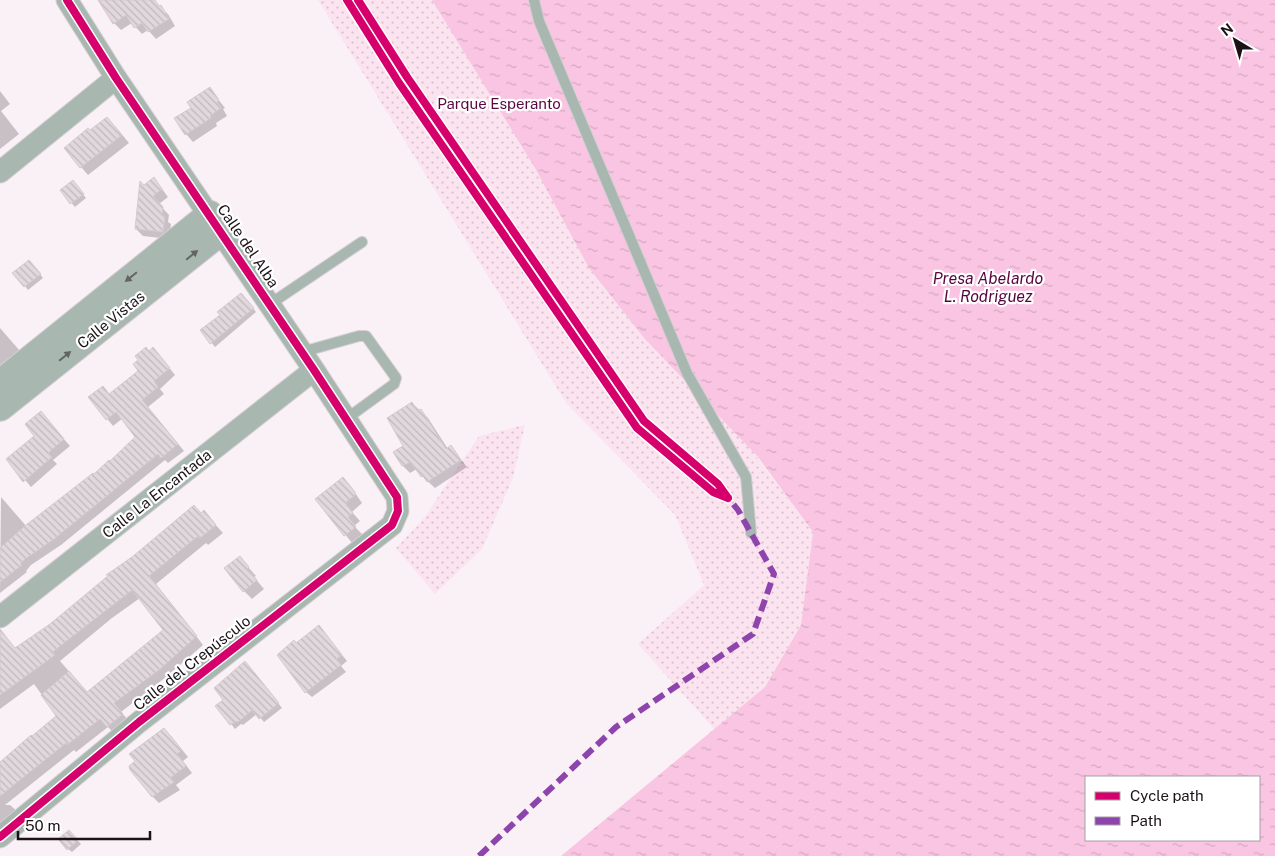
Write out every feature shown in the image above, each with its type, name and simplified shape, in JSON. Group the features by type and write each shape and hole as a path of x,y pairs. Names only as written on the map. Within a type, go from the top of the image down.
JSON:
{"street":[{"name":"Calle del Alba","path":"67,0 116,78 270,304 397,497 398,511"},
{"path":"0,172 116,78"},
{"name":"Calle Vistas","path":"0,408 31,371 215,223"},
{"name":"Calle La Encantada","path":"0,617 314,370"},
{"name":"Calle Vistas","path":"0,383 31,371"},
{"name":"Calle del Crepúsculo","path":"0,837 138,722 392,525 398,511"}],"lane":[{"path":"534,0 539,21 687,374 746,477 751,533"},
{"path":"270,304 362,242"},
{"path":"302,352 359,336 366,336 396,378 394,384 346,419"}],"green space":[{"name":"Parque Esperanto","path":"318,0 562,0 757,457 813,532 801,625 765,687 714,729 638,644 704,585 675,515 566,403"},
{"path":"525,425 513,478 482,549 435,594 396,548 424,518 479,436"}],"water":[{"name":"Presa Abelardo L. Rodriguez","path":"432,0 1275,0 1275,856 561,856 765,687 801,625 813,532 758,457 645,339 589,268 535,168"}],"building":[{"path":"98,0 155,0 159,6 161,5 169,19 148,32 142,23 134,28 126,15 113,24"},
{"path":"210,87 219,100 217,102 221,108 210,116 211,118 185,135 174,118 191,108 187,102"},
{"path":"107,117 122,135 80,168 64,148 88,128 90,130"},
{"path":"154,177 162,189 153,196 163,207 162,216 165,216 163,232 135,229 140,181 144,185"},
{"path":"73,180 84,194 70,204 60,190"},
{"path":"29,260 41,274 24,287 12,273"},
{"path":"241,293 254,308 210,344 200,330 220,315 217,312"},
{"path":"146,347 149,351 153,347 170,368 154,381 158,387 142,400 178,444 161,458 158,454 54,539 25,559 20,564 22,565 0,582 0,548 26,525 110,461 135,437 116,412 106,420 88,397 103,386 109,394 138,371 133,364 138,360 135,356"},
{"path":"412,402 417,411 421,409 446,449 451,445 461,460 427,482 423,476 421,477 411,462 402,466 393,452 403,446 387,418"},
{"path":"41,411 64,439 48,453 52,457 23,482 6,459 34,436 25,424"},
{"path":"343,477 355,492 355,495 345,503 353,513 348,517 356,527 344,536 315,499"},
{"path":"194,505 201,513 204,510 216,525 200,538 198,536 149,576 197,636 159,670 114,703 123,714 107,727 100,719 67,745 66,743 0,796 0,762 56,716 41,695 69,671 87,692 163,630 132,590 55,650 53,652 55,655 0,695 0,629 15,648 50,624 109,575 106,575 132,557"},
{"path":"240,556 249,567 247,569 257,580 243,592 224,568"},
{"path":"319,625 342,655 336,659 341,665 305,693 277,655 294,640 296,643"},
{"path":"245,661 279,703 259,719 252,710 238,722 230,725 215,706 223,700 214,688"},
{"path":"164,728 182,750 177,754 186,766 170,778 174,782 152,797 130,770 129,766 135,761 129,754"},
{"path":"69,830 78,840 67,850 58,839"}],"marked path":[{"path":"479,856 616,727 753,634 774,574 738,510 726,495"}],"cycle path":[{"path":"0,837 139,722 392,525 398,511 397,497 314,370 116,78 67,0"},
{"path":"347,0 399,83 637,428 713,492 728,498"},
{"path":"358,0 407,77 644,421 718,484 728,498"}]}
